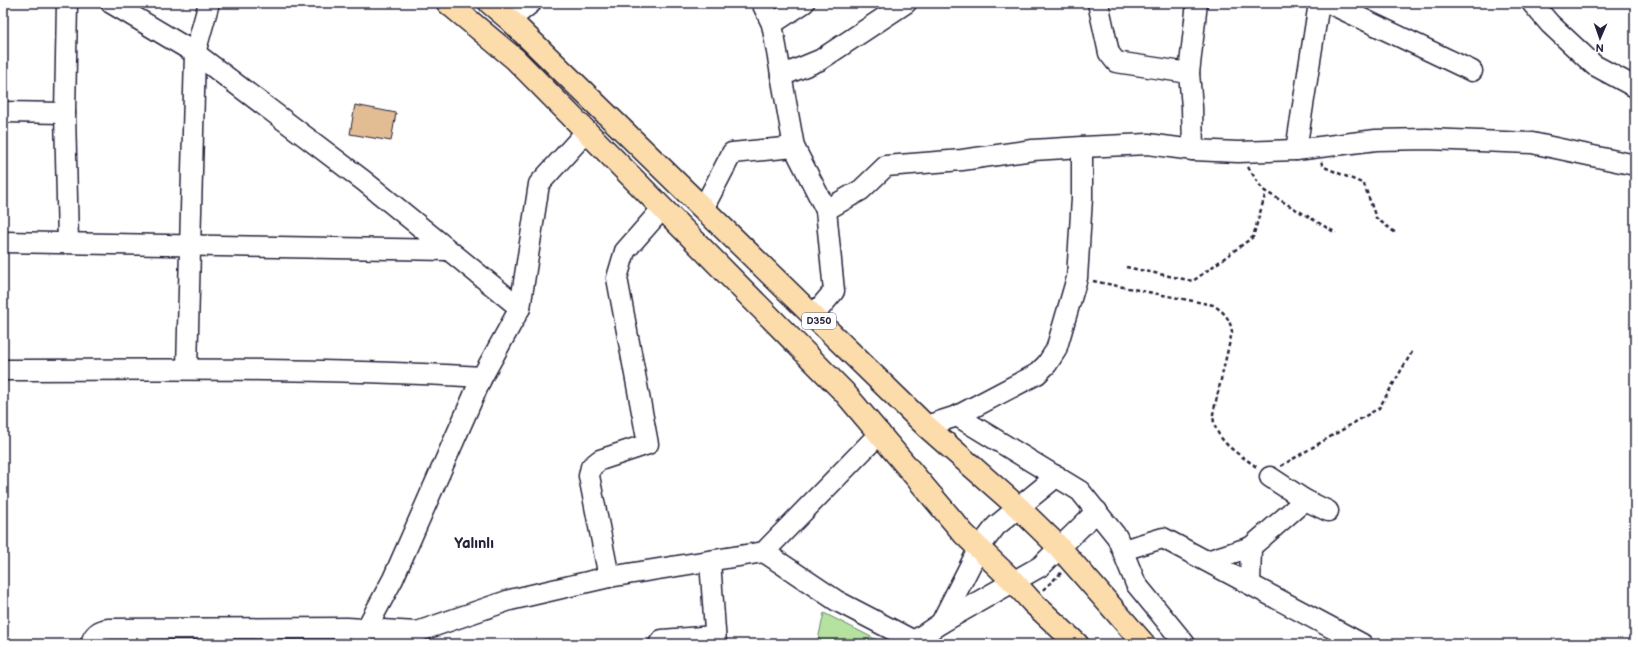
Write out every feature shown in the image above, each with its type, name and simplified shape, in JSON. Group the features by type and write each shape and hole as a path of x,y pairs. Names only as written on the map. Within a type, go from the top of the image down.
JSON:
{"highway":[{"name":"D350","path":"448,3 515,59 844,392 964,534 980,548 1032,602 1077,644"},
{"name":"D350","path":"490,3 510,20 704,208 926,426 1019,508 1065,555 1144,644"}],"street":[{"path":"67,3 65,113 68,242"},
{"path":"111,3 195,53 364,180 520,308"},
{"path":"187,369 195,53 209,3"},
{"path":"510,20 531,3"},
{"path":"762,3 772,24 794,147 826,210 834,291 813,316"},
{"path":"772,24 804,3"},
{"path":"782,76 820,60 906,3"},
{"path":"1098,3 1109,53 1116,62 1190,73"},
{"path":"1193,150 1190,73 1197,3"},
{"path":"1305,149 1319,3"},
{"path":"1329,3 1472,71"},
{"path":"1532,3 1550,24 1594,65 1635,87"},
{"path":"3,112 65,113"},
{"path":"362,637 393,579 482,377 520,308 539,184 586,132"},
{"path":"826,210 861,190 886,166 962,160 1033,150 1082,147 1148,144 1193,150 1238,152 1305,149 1376,140 1427,139 1532,143 1635,165"},
{"path":"704,208 732,153 794,147"},
{"path":"926,426 957,416 1037,374 1047,364 1056,350 1077,278 1082,198 1082,147"},
{"path":"609,577 589,476 591,467 600,460 648,444 617,278 625,251 662,209"},
{"path":"3,242 448,250"},
{"path":"3,370 187,369 415,373 482,377"},
{"path":"957,416 1080,491 1117,537 1136,584 1185,644"},
{"path":"91,644 94,636 98,632 108,629 347,628 362,637 418,632 510,600 609,577 764,552 880,433"},
{"path":"941,623 980,548 996,526 1057,476"},
{"path":"1270,477 1305,500 1328,511"},
{"path":"1207,561 1251,547 1305,500"},
{"path":"764,552 837,601 914,640 1041,566 1065,555 1097,511"},
{"path":"1122,550 1163,538 1362,644"},
{"path":"1250,584 1251,547"},
{"path":"660,644 662,640 716,640 710,561"},
{"path":"418,632 433,644"}],"path":[{"path":"1305,149 1324,167 1364,184 1376,218 1397,234"},
{"path":"1238,152 1263,190 1336,233"},
{"path":"1126,266 1193,281 1253,237 1266,192"},
{"path":"1077,278 1213,304 1228,317 1232,332 1214,414 1214,424 1219,436 1229,446 1270,477 1280,466 1379,408 1412,352"},
{"path":"1032,602 1065,555"}],"green space":[{"path":"824,613 885,644 817,644"}],"building":[{"path":"355,105 396,113 391,141 350,134"}],"district":[{"name":"Yalınlı","path":"474,543"}]}
